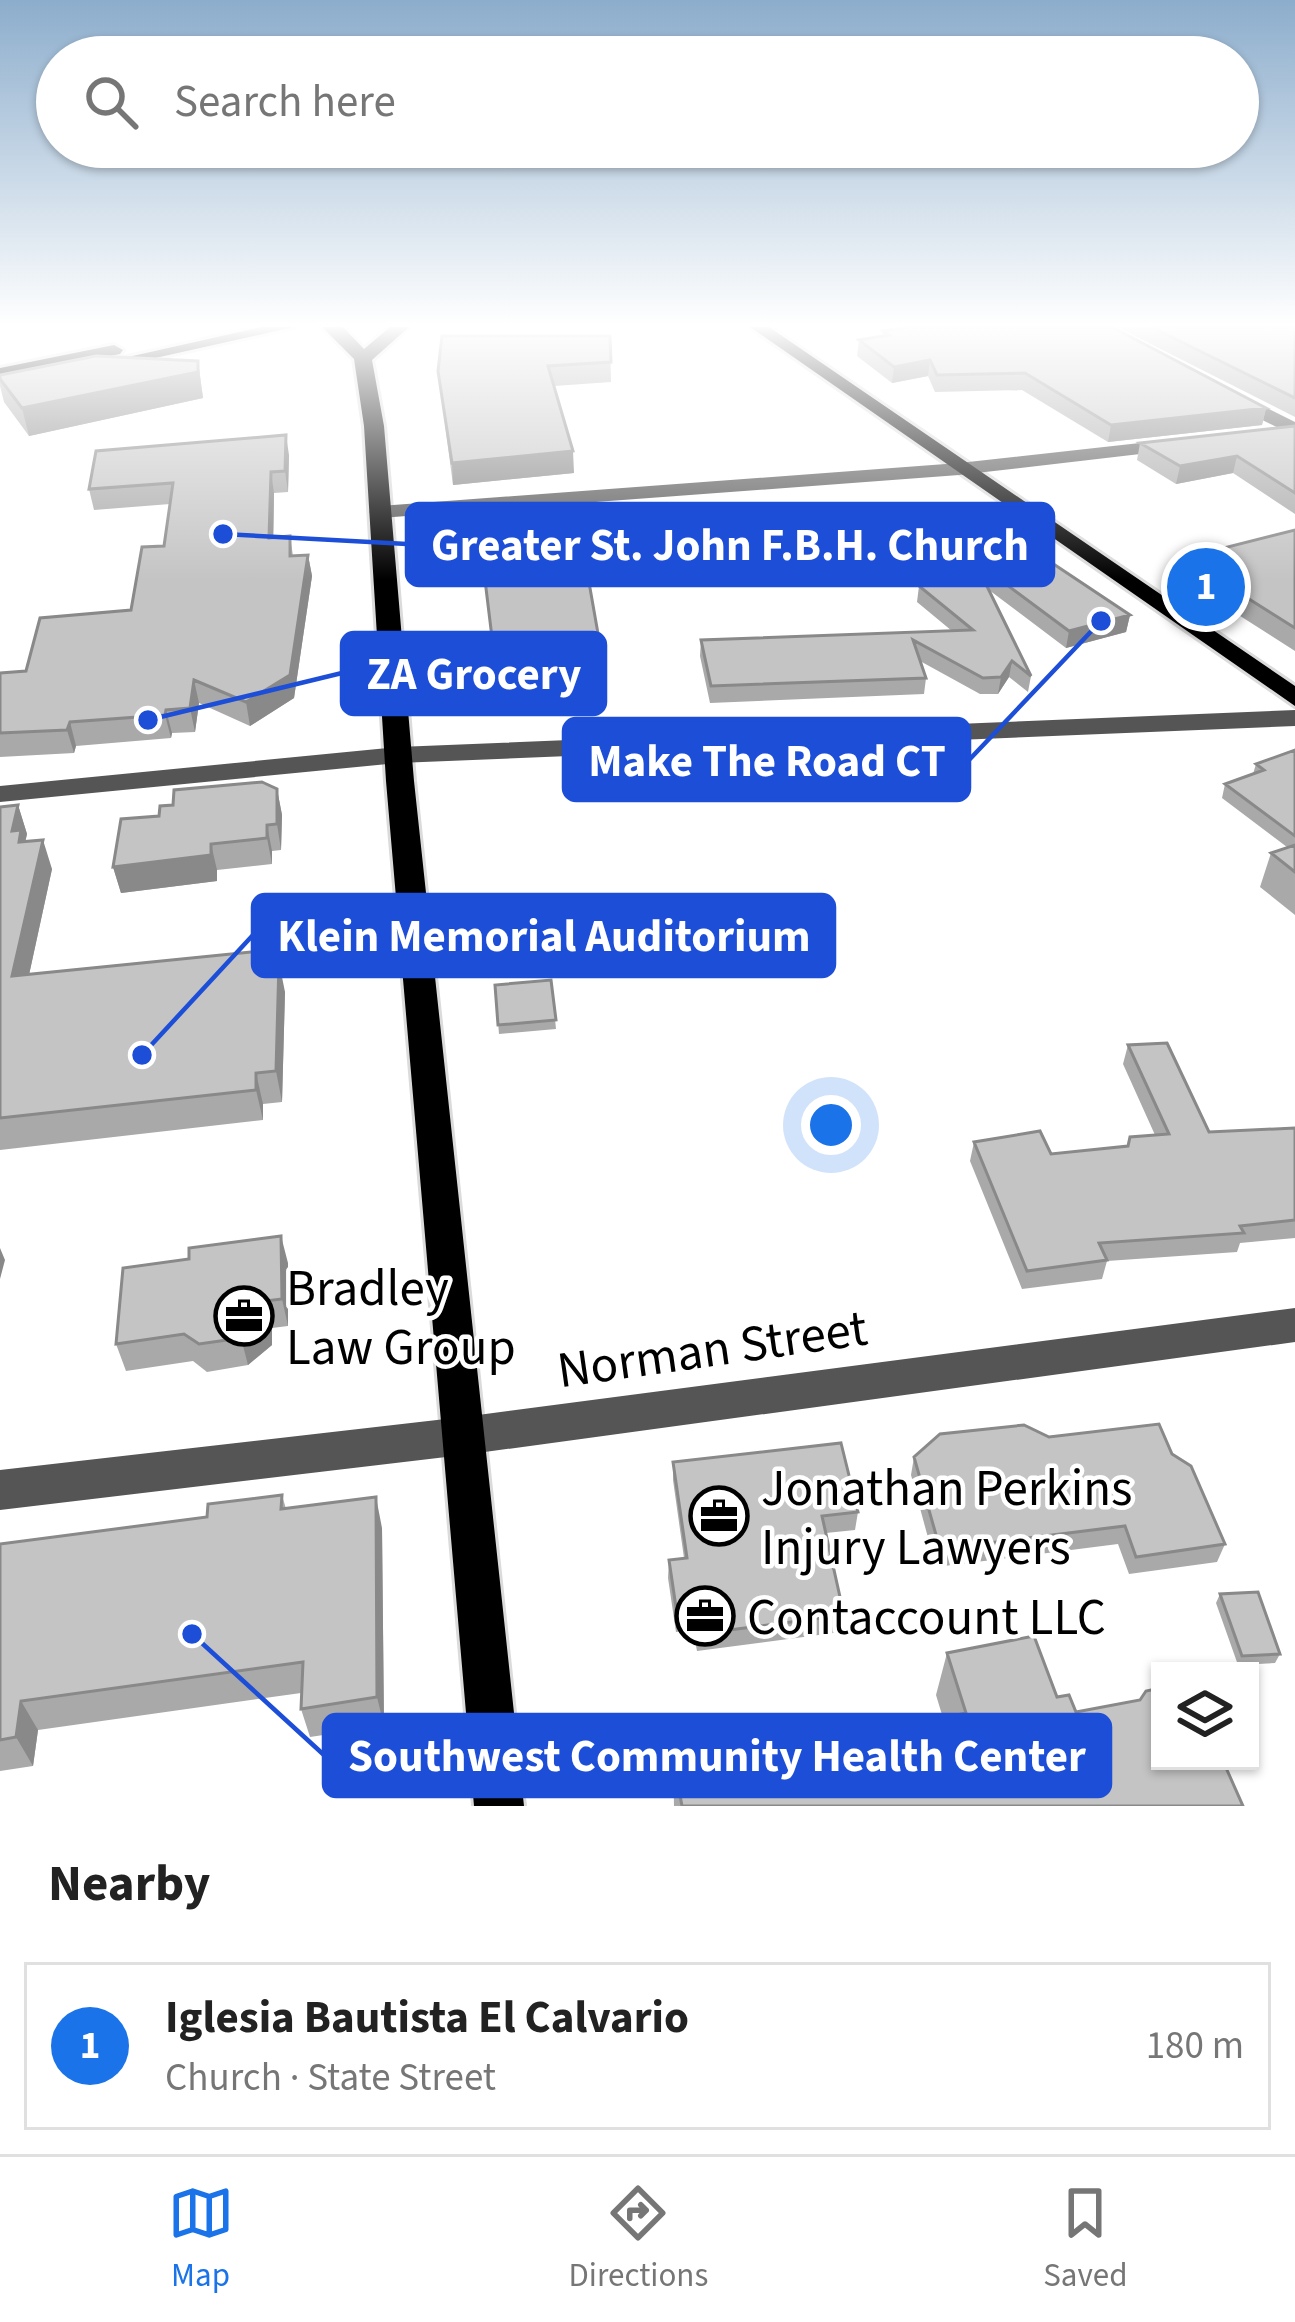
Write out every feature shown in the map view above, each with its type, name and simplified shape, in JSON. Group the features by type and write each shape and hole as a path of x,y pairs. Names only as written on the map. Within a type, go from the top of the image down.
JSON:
{"main road":[{"path":"369,411 499,1806"},
{"path":"877,411 1295,698"}],"street":[{"path":"1257,411 1295,431"},
{"path":"1249,437 1295,431"},
{"path":"380,512 959,469 1204,442"},
{"path":"0,794 398,755 1295,718"},
{"name":"Norman Street","path":"0,1490 463,1436 1295,1325"}],"building":[{"path":"444,411 561,411 573,451 452,463"},
{"path":"1088,411 1236,411 1111,425"},
{"path":"1295,426 1295,493 1237,456 1180,466 1140,443"},
{"path":"286,435 285,471 271,472 269,538 290,536 290,556 308,555 290,675 246,702 194,680 190,708 166,710 165,715 70,722 67,730 0,733 0,673 26,671 40,618 131,610 142,547 164,546 173,483 89,489 96,451"},
{"path":"1295,530 1295,628 1184,558"},
{"path":"1034,551 1130,615 1069,631 980,565"},
{"path":"979,570 1031,676 1012,661 1001,677 983,678 913,640 926,678 711,686 701,640 973,630 919,586"},
{"path":"587,571 603,662 599,662 600,669 579,671 567,682 498,687 485,580"},
{"path":"1295,750 1295,836 1225,784 1264,770 1256,764"},
{"path":"262,782 277,789 277,824 267,825 267,838 211,844 211,855 113,867 121,819 159,816 160,806 173,805 174,790"},
{"path":"18,805 12,831 21,830 19,842 43,840 12,976 262,951 262,963 279,962 276,1071 256,1073 256,1090 0,1118 0,807"},
{"path":"1295,845 1295,872 1271,853"},
{"path":"551,980 556,1020 498,1025 495,985"},
{"path":"1167,1043 1209,1132 1295,1128 1295,1220 1240,1226 1244,1233 1099,1243 1107,1260 1027,1271 974,1142 1040,1131 1051,1154 1128,1146 1130,1137 1169,1134 1128,1045"},
{"path":"281,1236 282,1299 265,1301 265,1318 241,1338 199,1344 184,1334 116,1344 123,1268 189,1259 189,1248"},
{"path":"1159,1424 1172,1454 1191,1466 1225,1544 1136,1557 1125,1526 940,1549 914,1457 940,1434 1024,1425 1049,1437"},
{"path":"841,1443 858,1512 822,1516 844,1615 698,1634 694,1613 677,1614 669,1560 687,1558 673,1462"},
{"path":"282,1495 281,1509 376,1497 377,1697 301,1709 303,1662 21,1701 16,1737 0,1740 0,1544 207,1517 208,1504"},
{"path":"1258,1592 1280,1654 1242,1656 1220,1594"},
{"path":"1034,1636 1057,1697 1069,1695 1076,1712 1140,1700 1151,1690 1151,1770 1227,1770 1243,1806 682,1806 673,1757 897,1715 900,1727 966,1713 947,1653"}],"place":[{"name":"Greater St. John F.B.H. Church","path":"223,534"},
{"name":"Iglesia Bautista El Calvario","path":"1206,587"},
{"name":"Make The Road CT","path":"1101,621"},
{"name":"ZA Grocery","path":"148,720"},
{"name":"Klein Memorial Auditorium","path":"142,1055"},
{"name":"Bradley Law Group","path":"244,1316"},
{"name":"Jonathan Perkins Injury Lawyers","path":"719,1516"},
{"name":"Contaccount LLC","path":"705,1616"},
{"name":"Southwest Community Health Center","path":"192,1634"}]}
